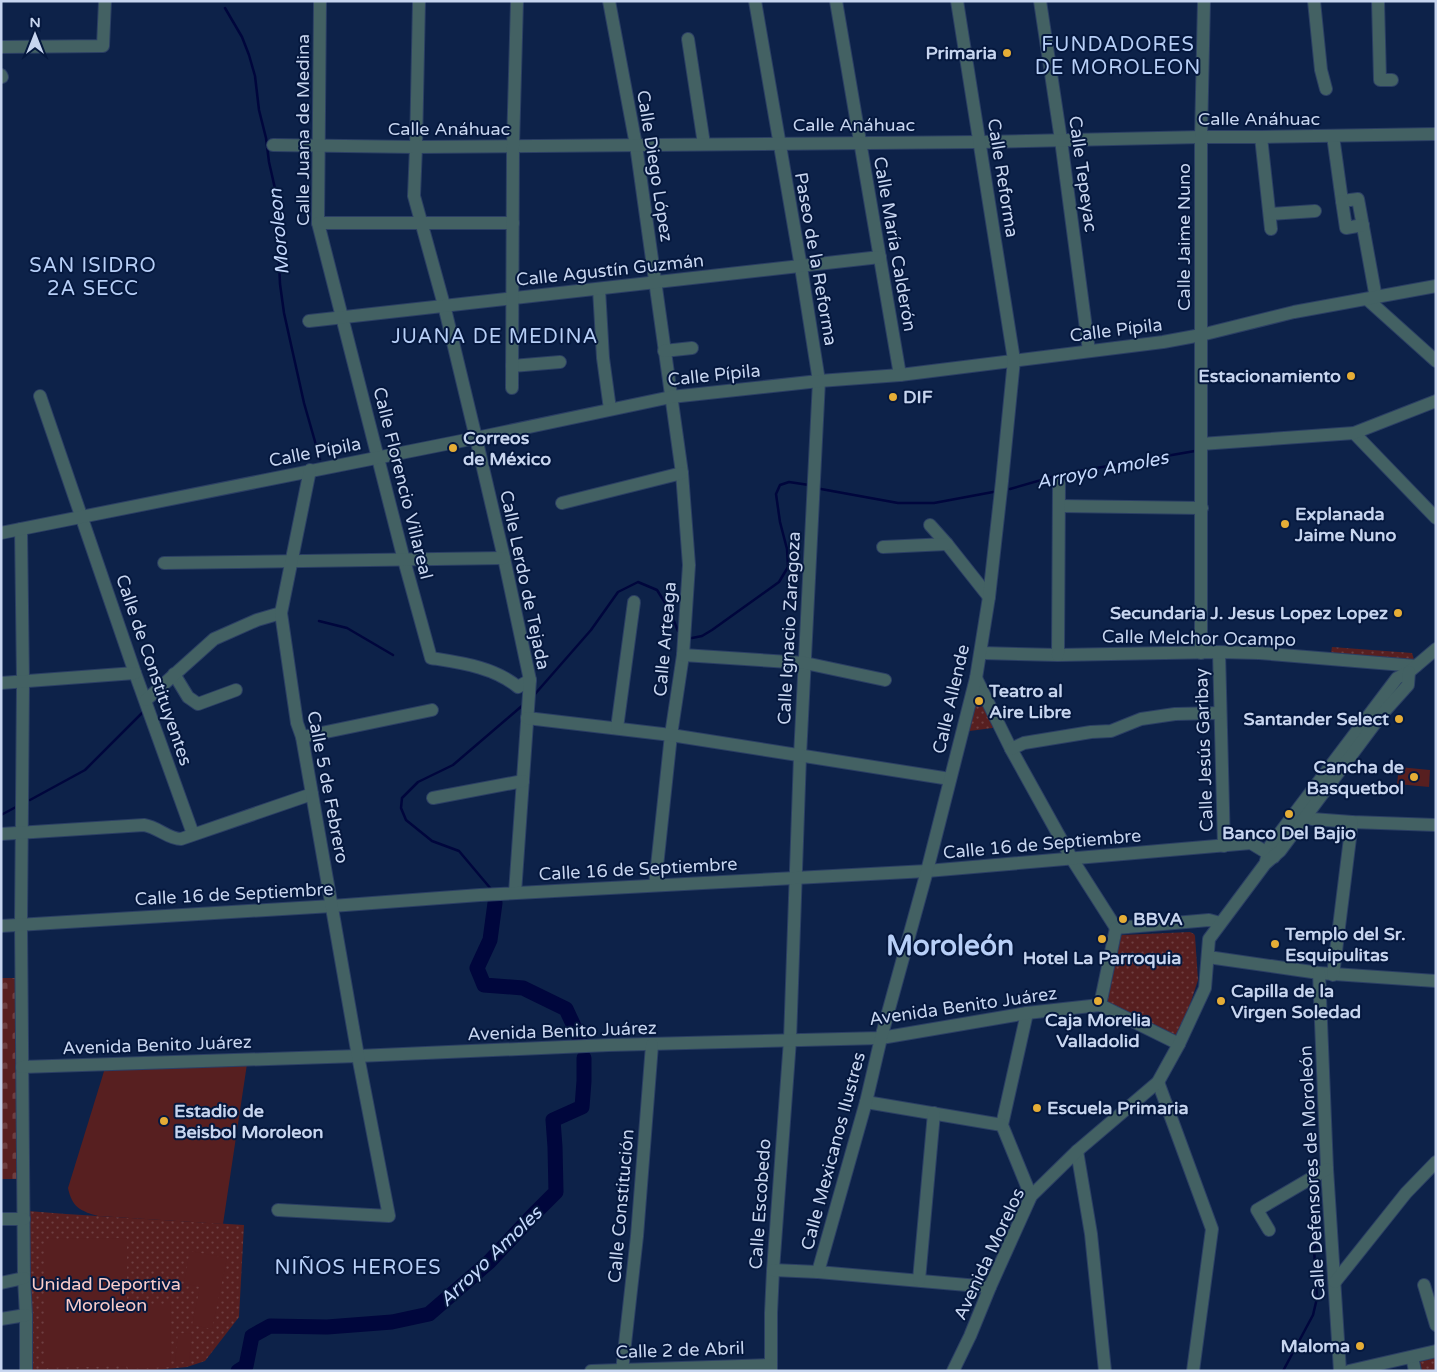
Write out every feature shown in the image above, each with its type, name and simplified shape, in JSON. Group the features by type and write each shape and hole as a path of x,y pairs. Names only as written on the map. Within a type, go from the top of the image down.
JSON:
{"street":[{"path":"1,46 103,46 105,1"},
{"name":"Calle Juana de Medina","path":"320,1 318,223 343,316"},
{"name":"Calle Lerdo de Tejada","path":"419,1 414,196 444,305 504,558 530,684 528,712"},
{"path":"512,388 513,146 517,1"},
{"name":"Calle Diego López","path":"609,1 636,145 671,397"},
{"name":"Paseo de la Reforma","path":"755,1 819,381"},
{"name":"Calle María Calderón","path":"836,1 900,375"},
{"name":"Calle Reforma","path":"957,1 1014,360"},
{"name":"Calle Tepeyac","path":"1040,1 1061,140 1089,351"},
{"name":"Calle Jaime Nuno","path":"1201,653 1201,136 1204,1"},
{"path":"1314,1 1321,70 1326,89"},
{"path":"1378,1 1380,80 1392,80"},
{"path":"688,40 704,144"},
{"name":"Calle Anáhuac","path":"273,145 416,147 980,142 1201,136 1261,137 1436,134"},
{"path":"1333,136 1346,228 1363,225"},
{"path":"1261,137 1271,229"},
{"path":"1342,201 1358,199 1372,299 1436,361"},
{"path":"1270,214 1315,211"},
{"path":"318,223 513,223"},
{"name":"Calle Agustín Guzmán","path":"309,321 880,257"},
{"name":"Calle Pípila","path":"1,533 671,397 819,381 900,375 1163,342 1201,335 1294,312 1436,286"},
{"path":"599,289 603,358 610,409"},
{"name":"Calle Florencio Villareal","path":"343,316 404,560 431,658 458,662 492,671 508,678 518,687 530,684"},
{"path":"664,351 692,348"},
{"name":"Calle Allende","path":"881,1038 976,678 989,597 1014,360"},
{"path":"512,366 560,362"},
{"name":"Calle Ignacio Zaragoza","path":"795,877 819,381"},
{"name":"Calle de Constituyentes","path":"40,396 135,673 193,834"},
{"name":"Calle Arteaga","path":"655,885 683,655 689,565 682,473 671,397"},
{"path":"1201,444 1354,433 1436,401"},
{"path":"1354,433 1436,518"},
{"name":"Calle 5 de Febrero","path":"278,1210 389,1216 358,1056 302,736 297,723 281,613 310,470"},
{"path":"562,503 682,473"},
{"path":"1058,655 1060,483"},
{"path":"1059,506 1202,508"},
{"path":"930,525 989,597"},
{"path":"21,530 23,682 21,924 26,1371"},
{"path":"883,548 947,544"},
{"path":"164,563 504,558"},
{"path":"617,728 634,602"},
{"path":"146,700 214,639 257,620 281,613"},
{"path":"1193,1371 1212,1229 1158,1082 1179,1044 1205,988 1209,939 1269,858 1270,846 1301,813 1397,678 1412,669 1436,649"},
{"name":"Calle Jesús Garibay","path":"1219,652 1224,846"},
{"name":"Calle Melchor Ocampo","path":"980,654 1260,653 1412,669"},
{"path":"683,655 804,663 885,680"},
{"path":"1,683 135,673"},
{"path":"174,674 188,697 198,704 236,690"},
{"path":"976,678 1010,749 1072,859 1116,928 1100,1005 1179,1044"},
{"path":"302,736 432,710"},
{"path":"515,893 528,712 617,728 950,779"},
{"path":"1010,749 1024,743 1091,732 1111,731 1141,719 1158,716 1220,713"},
{"path":"433,798 523,781"},
{"path":"1,834 144,824 174,838 181,839 312,794"},
{"path":"1301,813 1312,819 1436,825"},
{"path":"1333,974 1352,822"},
{"name":"Calle 16 de Septiembre","path":"1,926 515,893 926,870 1251,844 1269,858"},
{"name":"Calle Escobedo","path":"771,1368 773,1270 790,1040 795,877"},
{"path":"1116,928 1209,920 1220,923"},
{"path":"1208,957 1320,973 1436,981"},
{"name":"Calle Defensores de Moroleón","path":"1320,973 1327,1169 1336,1282 1340,1371"},
{"name":"Avenida Benito Juárez","path":"22,1067 881,1038 1027,1013 1100,1005"},
{"path":"1027,1013 1002,1125 1031,1196"},
{"name":"Calle Mexicanos Ilustres","path":"818,1272 866,1102 881,1038"},
{"name":"Calle Constitución","path":"622,1370 637,1236 652,1045"},
{"name":"Avenida Morelos","path":"953,1371 1031,1196 1077,1151 1158,1082"},
{"path":"866,1102 1002,1125"},
{"path":"919,1280 934,1113"},
{"path":"1077,1151 1091,1234 1104,1371"},
{"path":"1336,1282 1406,1193 1436,1162"},
{"path":"1269,1230 1257,1210 1327,1169"},
{"path":"1,1219 24,1219"},
{"path":"773,1270 818,1272 990,1287"},
{"path":"1,1283 24,1278"},
{"path":"1424,1285 1436,1325"},
{"path":"1,1319 26,1315"},
{"path":"1349,1371 1436,1351"},
{"path":"1412,1357 1415,1371"},
{"name":"Calle 2 de Abril","path":"591,1371 771,1368"}],"green space":[{"path":"1332,647 1412,653 1416,666 1330,659"},
{"path":"976,678 1000,727 962,732"},
{"name":"Cancha de Basquetbol","path":"1399,767 1430,770 1429,787 1397,784"},
{"path":"1190,932 1195,936 1198,980 1181,1032 1174,1036 1108,1005 1107,1001 1117,940 1122,935"},
{"path":"1,978 21,978 23,1179 1,1179"},
{"name":"Estadio de Beisbol Moroleon","path":"247,1064 223,1224 98,1216 82,1210 75,1204 68,1188 105,1068"},
{"name":"Unidad Deportiva Moroleon","path":"28,1211 244,1225 239,1317 205,1361 187,1367 145,1371 29,1371"},
{"path":"127,1238 127,1305 170,1305 171,1367 128,1369 127,1366 46,1368 46,1239"},
{"path":"190,1251 227,1258 212,1329 192,1325 200,1287 184,1283"},
{"path":"178,1333 192,1334 189,1362 175,1362"},
{"path":"1436,1351 1436,1371 1415,1371 1412,1357"}],"waterway":[{"name":"Moroleon","path":"225,8 242,37 255,76 259,110 276,193 280,284 284,313 304,403 320,459"},
{"name":"Arroyo Amoles","path":"1010,489 1062,474 1195,451"},
{"name":"Arroyo Amoles","path":"692,638 702,636 712,630 779,582 788,567 787,549 780,522 776,494 780,485 789,482 809,485"},
{"name":"Arroyo Amoles","path":"821,489 898,503 934,503 993,492"},
{"name":"Arroyo Amoles","path":"535,694 591,630 618,592 638,582 657,590 669,609 678,631"},
{"path":"319,621 347,628 393,655"},
{"name":"Arroyo Amoles","path":"491,889 459,851 432,841 406,820 401,808 402,798 418,782 453,765 523,705"},
{"path":"30,800 85,770 144,711"},
{"path":"1,815 16,807"},
{"name":"Arroyo Amoles","path":"495,903 490,940 477,968 484,985 523,988 566,1009 580,1039"},
{"name":"Arroyo Amoles","path":"238,1371 246,1366 252,1336 270,1326 327,1327 392,1322 429,1314 489,1262 556,1192 553,1120 582,1107 584,1058"},
{"name":"Arroyo Amoles","path":"1283,1371 1313,1315 1317,1298 1314,1249 1322,1234"}],"place":[{"name":"Primaria","path":"1007,53"},
{"name":"Estacionamiento","path":"1351,376"},
{"name":"DIF","path":"893,397"},
{"name":"Correos de México","path":"453,448"},
{"name":"Explanada Jaime Nuno","path":"1285,524"},
{"name":"Secundaria J. Jesus Lopez Lopez","path":"1398,613"},
{"name":"Teatro al Aire Libre","path":"979,701"},
{"name":"Santander Select","path":"1399,719"},
{"name":"Cancha de Basquetbol","path":"1414,777"},
{"name":"Banco Del Bajio","path":"1289,814"},
{"name":"BBVA","path":"1123,919"},
{"name":"Hotel La Parroquia","path":"1102,939"},
{"name":"Templo del Sr. Esquipulitas","path":"1275,944"},
{"name":"Caja Morelia Valladolid","path":"1098,1001"},
{"name":"Capilla de la Virgen Soledad","path":"1221,1001"},
{"name":"Escuela Primaria","path":"1037,1108"},
{"name":"Estadio de Beisbol Moroleon","path":"164,1121"},
{"name":"Maloma","path":"1360,1346"}],"district":[{"name":"FUNDADORES DE MOROLEON","path":"1118,56"},
{"name":"SAN ISIDRO 2A SECC","path":"93,276"},
{"name":"JUANA DE MEDINA","path":"495,336"},
{"name":"Moroleón","path":"950,945"},
{"name":"NIÑOS HEROES","path":"358,1267"}]}
